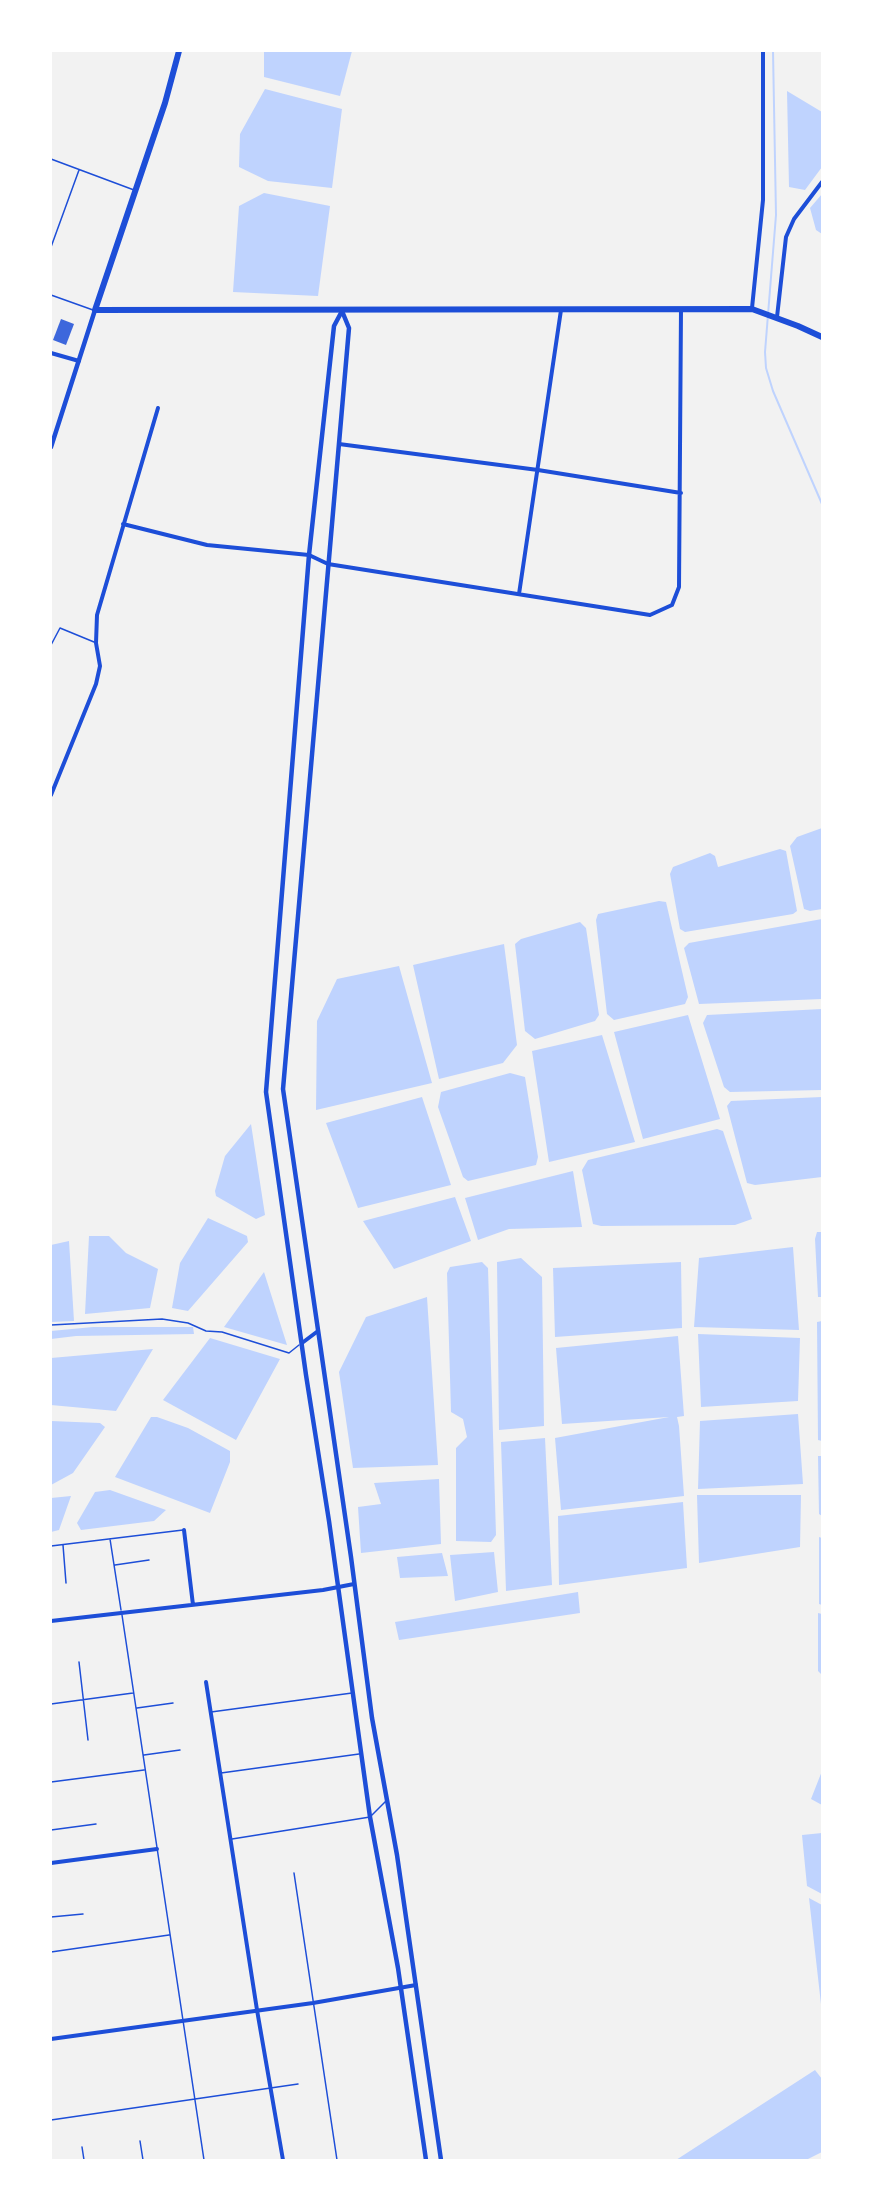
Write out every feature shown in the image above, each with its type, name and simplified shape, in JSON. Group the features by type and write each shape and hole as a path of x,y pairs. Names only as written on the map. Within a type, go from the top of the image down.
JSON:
{"main road":[{"path":"179,51 171,84 95,310 755,310 822,337"}],"street":[{"path":"755,310 763,200 763,51"},
{"path":"775,317 786,237 794,219 822,182"},
{"path":"123,524 207,545 309,555 328,564 650,615 672,605 679,588 681,309"},
{"path":"51,447 95,310"},
{"path":"519,594 561,310"},
{"path":"342,311 349,328 283,1089 319,1330 372,1718 416,1985 441,2160"},
{"path":"342,311 334,326 309,555 266,1092 370,1817 401,1987 426,2160"},
{"path":"51,353 79,362"},
{"path":"51,795 96,684 100,666 96,643 97,615 158,408"},
{"path":"339,444 538,470 681,493"},
{"path":"302,1343 319,1330"},
{"path":"184,1530 193,1605"},
{"path":"51,1621 354,1584"},
{"path":"206,1682 256,2010 282,2160"},
{"path":"51,1863 157,1849"},
{"path":"51,2039 314,2003 416,1985"}],"lane":[{"path":"51,159 135,190"},
{"path":"51,247 79,169"},
{"path":"51,296 95,310"},
{"path":"51,645 60,628 96,643"},
{"path":"51,1325 162,1318 188,1323 206,1331 222,1332 289,1353 302,1343"},
{"path":"51,1546 184,1530"},
{"path":"111,1539 204,2160"},
{"path":"63,1544 66,1582"},
{"path":"114,1565 149,1560"},
{"path":"79,1662 87,1740"},
{"path":"51,1704 134,1693"},
{"path":"211,1712 354,1693"},
{"path":"136,1708 173,1703"},
{"path":"143,1755 180,1750"},
{"path":"220,1774 361,1754"},
{"path":"51,1782 145,1770"},
{"path":"231,1839 370,1817 386,1801"},
{"path":"51,1830 96,1824"},
{"path":"294,1873 338,2160"},
{"path":"51,1917 83,1914"},
{"path":"51,1952 170,1935"},
{"path":"51,2120 298,2084"},
{"path":"140,2141 143,2160"},
{"path":"82,2148 84,2160"}],"water":[{"path":"264,51 352,51 340,96 264,77"},
{"path":"265,89 342,109 332,188 268,181 239,167 240,134"},
{"path":"787,91 822,112 822,167 805,190 789,187"},
{"path":"264,193 330,206 318,296 233,292 239,206"},
{"path":"822,194 822,234 816,230 810,208"},
{"path":"822,828 822,909 810,911 804,909 790,846 797,837"},
{"path":"780,849 786,851 797,911 793,914 685,932 680,929 670,874 673,867 710,853 715,856 718,867"},
{"path":"659,901 666,902 688,997 685,1004 614,1020 607,1014 596,920 598,914"},
{"path":"822,919 822,999 699,1004 684,948 689,943"},
{"path":"580,922 586,928 599,1015 595,1021 535,1039 525,1031 515,944 521,939"},
{"path":"504,944 517,1045 503,1063 439,1079 413,965"},
{"path":"399,966 432,1083 316,1110 317,1021 337,979"},
{"path":"822,1009 822,1090 730,1092 724,1087 703,1023 707,1015"},
{"path":"688,1015 720,1119 643,1139 614,1032"},
{"path":"602,1035 635,1142 549,1162 532,1051"},
{"path":"510,1073 525,1077 538,1157 536,1165 468,1181 463,1177 438,1107 441,1092"},
{"path":"422,1097 451,1185 358,1208 326,1123"},
{"path":"822,1097 822,1177 755,1185 747,1183 727,1106 731,1101"},
{"path":"251,1124 265,1215 256,1219 216,1196 215,1191 225,1156"},
{"path":"717,1129 723,1131 752,1219 735,1225 601,1226 593,1224 582,1170 588,1160"},
{"path":"573,1171 582,1227 509,1229 478,1240 465,1198"},
{"path":"455,1197 471,1241 394,1269 363,1221"},
{"path":"208,1218 247,1236 248,1242 188,1311 172,1308 180,1263"},
{"path":"817,1232 822,1232 822,1297 818,1297 815,1239"},
{"path":"89,1236 109,1236 126,1253 158,1269 150,1308 85,1314"},
{"path":"69,1241 74,1321 51,1322 51,1245"},
{"path":"793,1247 799,1330 694,1327 699,1258"},
{"path":"521,1258 542,1277 544,1426 499,1430 497,1262"},
{"path":"482,1262 488,1268 496,1535 491,1542 456,1541 456,1448 467,1437 463,1419 451,1412 447,1273 450,1267"},
{"path":"681,1262 682,1328 555,1337 553,1268"},
{"path":"264,1272 287,1345 224,1327"},
{"path":"427,1297 438,1465 353,1468 339,1372 366,1317"},
{"path":"822,1321 822,1441 818,1440 817,1322"},
{"path":"93,1327 193,1327 194,1334 76,1336 51,1339 51,1331"},
{"path":"698,1334 800,1338 798,1401 701,1407"},
{"path":"678,1336 684,1416 677,1417 684,1496 561,1510 555,1438 669,1417 562,1424 556,1348"},
{"path":"210,1338 280,1359 236,1440 163,1400"},
{"path":"153,1349 116,1411 51,1405 51,1358"},
{"path":"798,1414 803,1484 698,1489 700,1421"},
{"path":"151,1417 188,1428 230,1451 230,1462 210,1513 115,1477"},
{"path":"51,1421 100,1423 105,1427 73,1473 51,1485"},
{"path":"545,1438 552,1585 506,1591 501,1442"},
{"path":"818,1456 822,1456 822,1516 819,1514"},
{"path":"439,1479 441,1544 361,1553 358,1507 381,1504 374,1483"},
{"path":"110,1490 166,1510 154,1521 81,1530 77,1523 95,1492"},
{"path":"697,1495 801,1495 800,1547 699,1563"},
{"path":"71,1496 59,1530 51,1532 51,1498"},
{"path":"683,1502 687,1568 559,1585 558,1516"},
{"path":"819,1537 822,1538 822,1605 819,1604"},
{"path":"494,1552 498,1592 455,1601 450,1555"},
{"path":"442,1553 448,1576 400,1578 397,1557"},
{"path":"578,1592 580,1613 399,1640 395,1622"},
{"path":"818,1613 822,1614 822,1675 818,1671"},
{"path":"822,1771 822,1805 811,1799"},
{"path":"822,1833 822,1894 807,1886 802,1835"},
{"path":"809,1898 822,1905 822,2013"},
{"path":"815,2070 822,2079 822,2152 806,2160 676,2160"}],"building":[{"path":"61,319 74,324 66,345 53,340"}],"waterway":[{"path":"773,51 776,215 765,352 766,368 773,391 822,504"}]}
